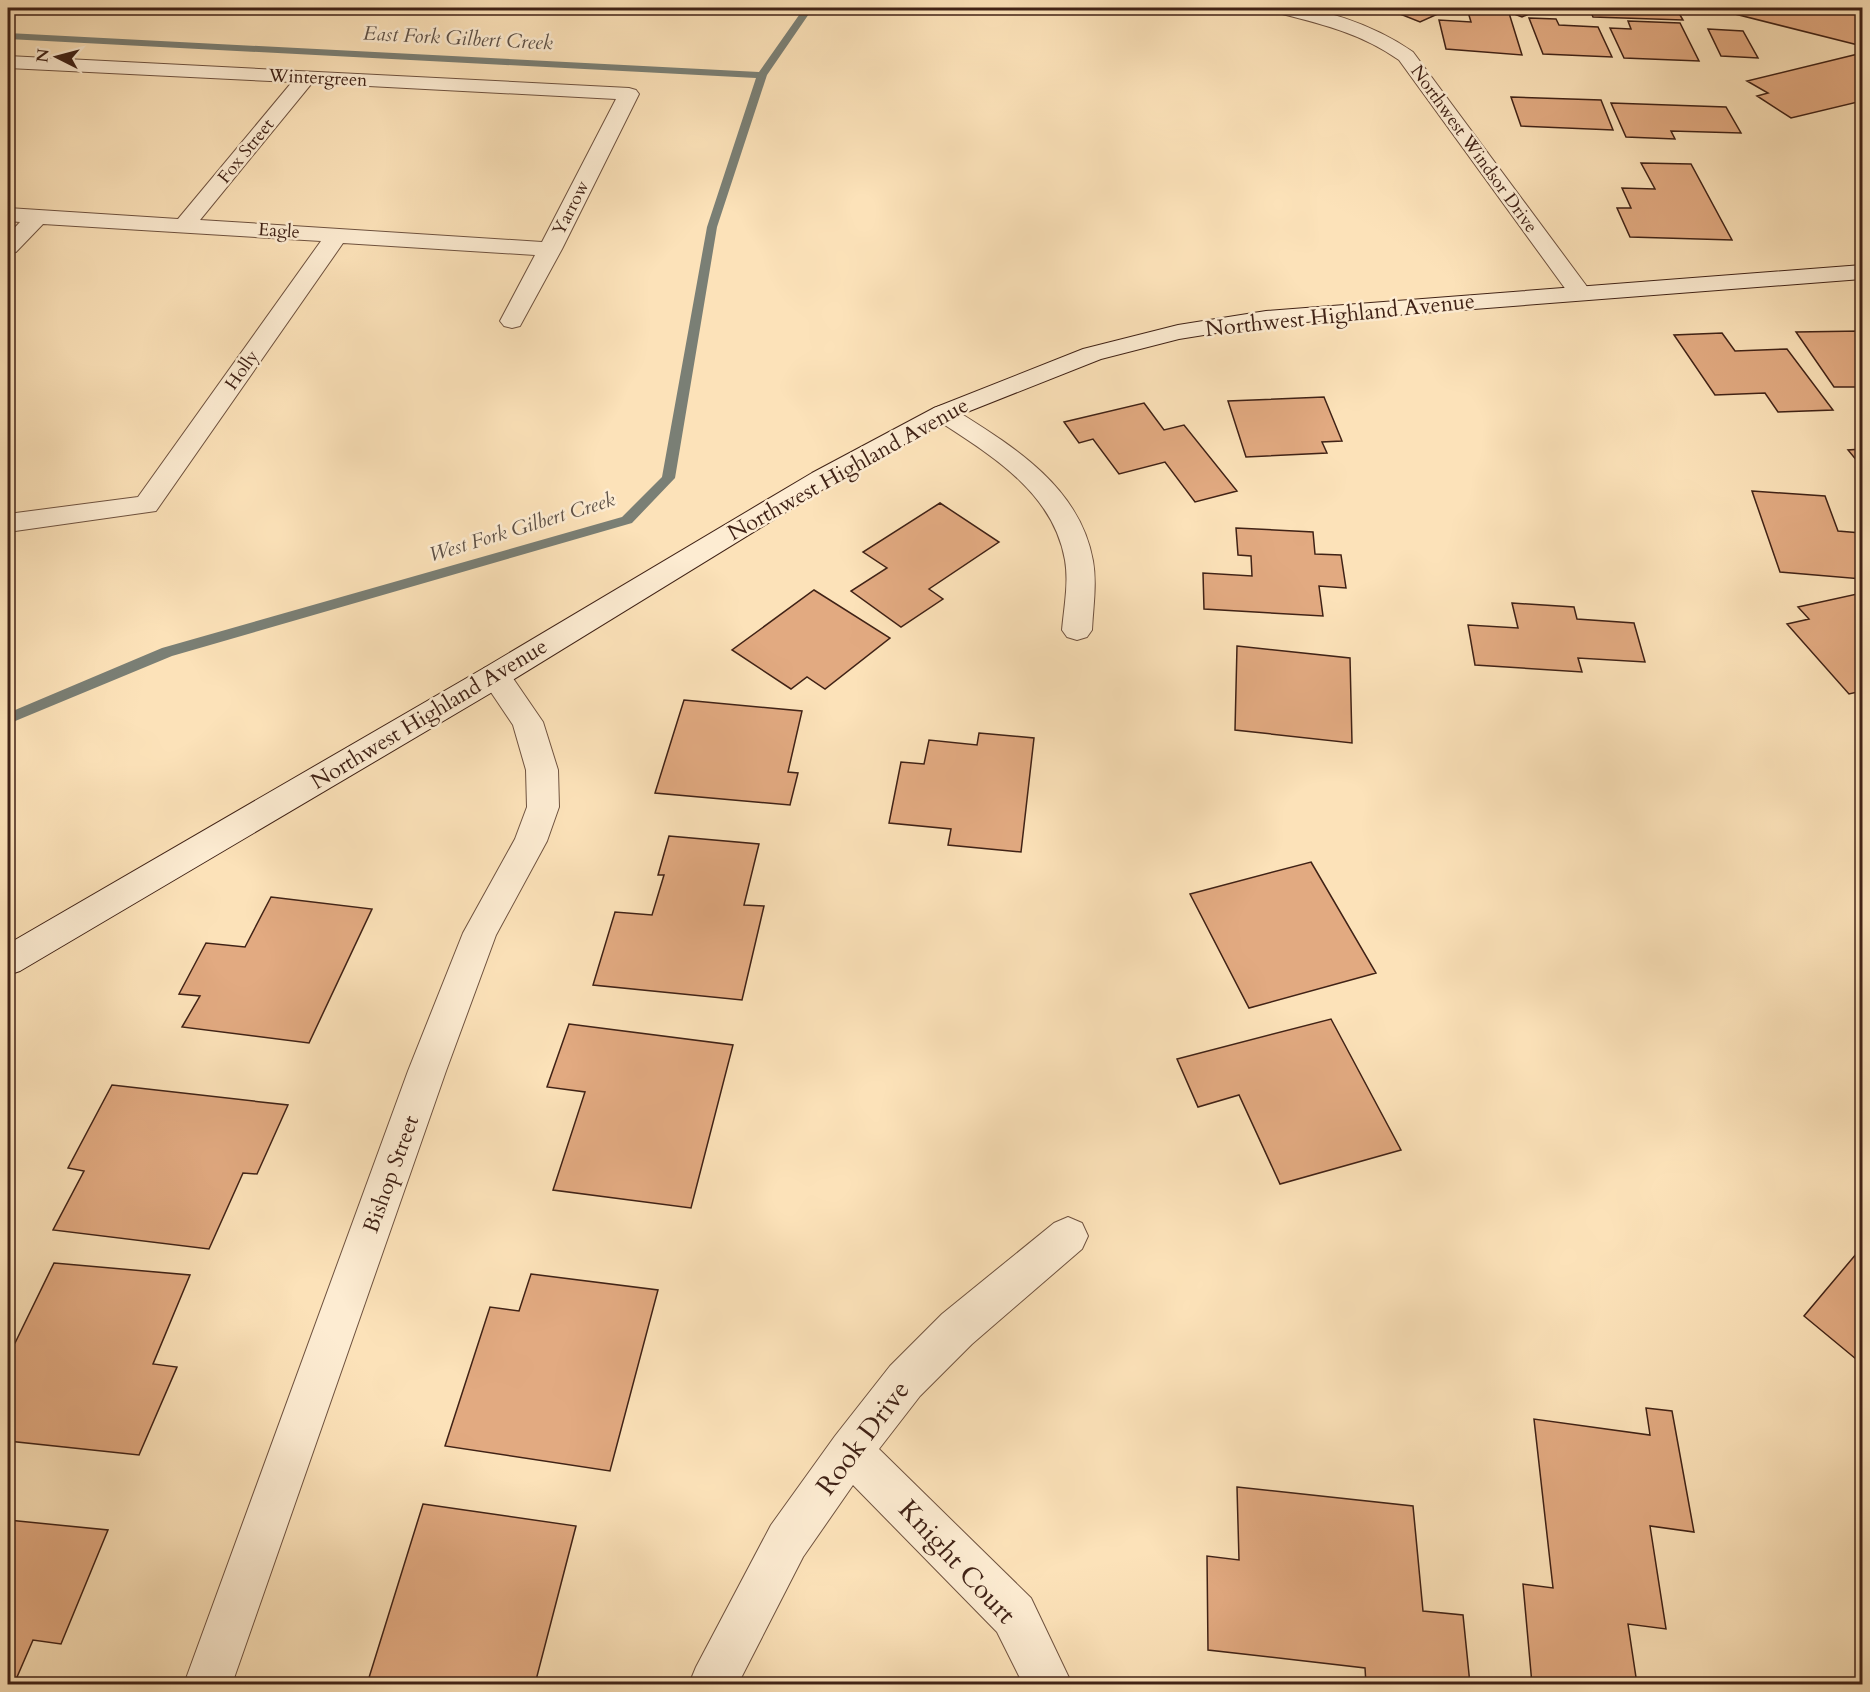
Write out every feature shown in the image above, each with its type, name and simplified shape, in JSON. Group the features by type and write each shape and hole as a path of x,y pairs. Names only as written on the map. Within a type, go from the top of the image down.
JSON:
{"street":[{"name":"Northwest Windsor Drive","path":"1280,8 1367,32 1391,44 1406,56 1580,293"},
{"name":"Wintergreen","path":"8,62 629,94"},
{"name":"Fox Street","path":"185,225 307,78"},
{"name":"Yarrow","path":"512,321 629,94"},
{"name":"Eagle","path":"8,214 551,249"},
{"path":"8,247 37,217"},
{"name":"Holly","path":"8,523 146,505 337,235"},
{"name":"Northwest Highland Avenue","path":"8,961 495,676 821,479 943,413 1092,354 1178,332 1266,318 1863,273"},
{"path":"943,413 991,444 1040,483 1060,509 1072,531 1080,562 1077,630"},
{"name":"Bishop Street","path":"208,1684 427,1071 476,943 531,841 543,807 542,770 528,722 495,676"},
{"name":"Rook Drive","path":"713,1684 787,1541 850,1451 905,1381 957,1329 1068,1236"},
{"name":"Knight Court","path":"850,1451 1014,1615 1048,1684"}],"building":[{"path":"83,8 181,8 177,11"},
{"path":"511,8 567,8 565,11"},
{"path":"1385,8 1451,8 1420,22"},
{"path":"1498,8 1542,8 1522,17"},
{"path":"1589,8 1676,8 1683,20 1593,17"},
{"path":"1711,8 1841,8 1862,13 1862,46"},
{"path":"1468,12 1509,13 1522,55 1446,49 1439,20 1471,22"},
{"path":"1529,18 1556,19 1559,25 1598,27 1612,57 1543,54"},
{"path":"1628,21 1680,23 1699,61 1624,58 1610,28 1631,29"},
{"path":"1708,29 1743,31 1758,58 1721,56"},
{"path":"1862,53 1862,101 1791,118 1757,96 1768,93 1747,81"},
{"path":"1511,97 1601,100 1613,130 1521,126"},
{"path":"1611,103 1726,107 1741,133 1671,131 1675,139 1626,137"},
{"path":"1641,163 1691,164 1732,240 1630,237 1617,208 1631,208 1622,188 1655,189"},
{"path":"1862,331 1862,387 1834,387 1796,332"},
{"path":"1722,333 1735,351 1787,349 1833,410 1778,412 1765,393 1715,395 1674,335"},
{"path":"1324,397 1342,441 1322,442 1327,453 1246,457 1228,401"},
{"path":"1144,403 1164,430 1184,425 1237,491 1195,502 1165,462 1119,474 1093,439 1079,443 1064,422"},
{"path":"1862,449 1862,467 1848,450"},
{"path":"1752,491 1825,496 1838,531 1861,533 1862,579 1780,572"},
{"path":"940,503 999,542 929,589 943,599 901,627 851,591 887,568 863,552"},
{"path":"1236,528 1313,532 1315,554 1341,555 1346,588 1319,586 1323,616 1204,609 1203,573 1252,576 1251,556 1238,555"},
{"path":"814,590 890,638 825,689 807,677 791,689 732,650"},
{"path":"1857,594 1862,600 1862,691 1849,694 1787,624 1809,619 1798,607"},
{"path":"1512,603 1574,607 1577,619 1634,623 1645,662 1578,658 1582,672 1475,665 1468,625 1518,628"},
{"path":"1237,646 1350,658 1352,743 1235,730"},
{"path":"684,700 802,711 788,772 798,773 790,805 655,793"},
{"path":"979,733 1034,738 1021,852 948,845 951,829 889,823 901,762 924,764 929,740 977,745"},
{"path":"669,836 759,844 744,905 764,906 742,1000 593,985 615,912 652,915 664,875 658,875"},
{"path":"1311,862 1376,973 1249,1008 1190,894"},
{"path":"271,897 372,909 309,1043 182,1027 200,996 179,994 206,943 245,947"},
{"path":"1331,1019 1401,1150 1280,1184 1239,1095 1198,1107 1177,1059"},
{"path":"569,1024 733,1045 691,1208 553,1190 585,1092 547,1087"},
{"path":"112,1085 288,1105 257,1174 243,1173 209,1249 53,1230 84,1171 68,1168"},
{"path":"1862,1247 1862,1364 1804,1316"},
{"path":"54,1263 190,1275 153,1364 177,1367 139,1455 8,1441 8,1342 15,1343"},
{"path":"531,1274 658,1290 610,1471 445,1446 490,1307 519,1311"},
{"path":"1646,1408 1672,1411 1694,1532 1650,1526 1666,1629 1628,1624 1637,1684 1532,1684 1523,1584 1553,1588 1534,1419 1650,1435"},
{"path":"1237,1487 1413,1506 1423,1611 1463,1615 1470,1684 1366,1684 1365,1668 1208,1650 1207,1556 1239,1560"},
{"path":"423,1504 576,1526 535,1684 506,1680 505,1684 367,1684"},
{"path":"8,1520 108,1530 61,1644 33,1640 14,1684 8,1684"}],"waterway":[{"name":"West Fork Gilbert Creek","path":"762,75 808,8"},
{"name":"East Fork Gilbert Creek","path":"8,36 762,75"},
{"name":"West Fork Gilbert Creek","path":"8,719 167,652 627,520 668,478 712,227 762,75"}]}
